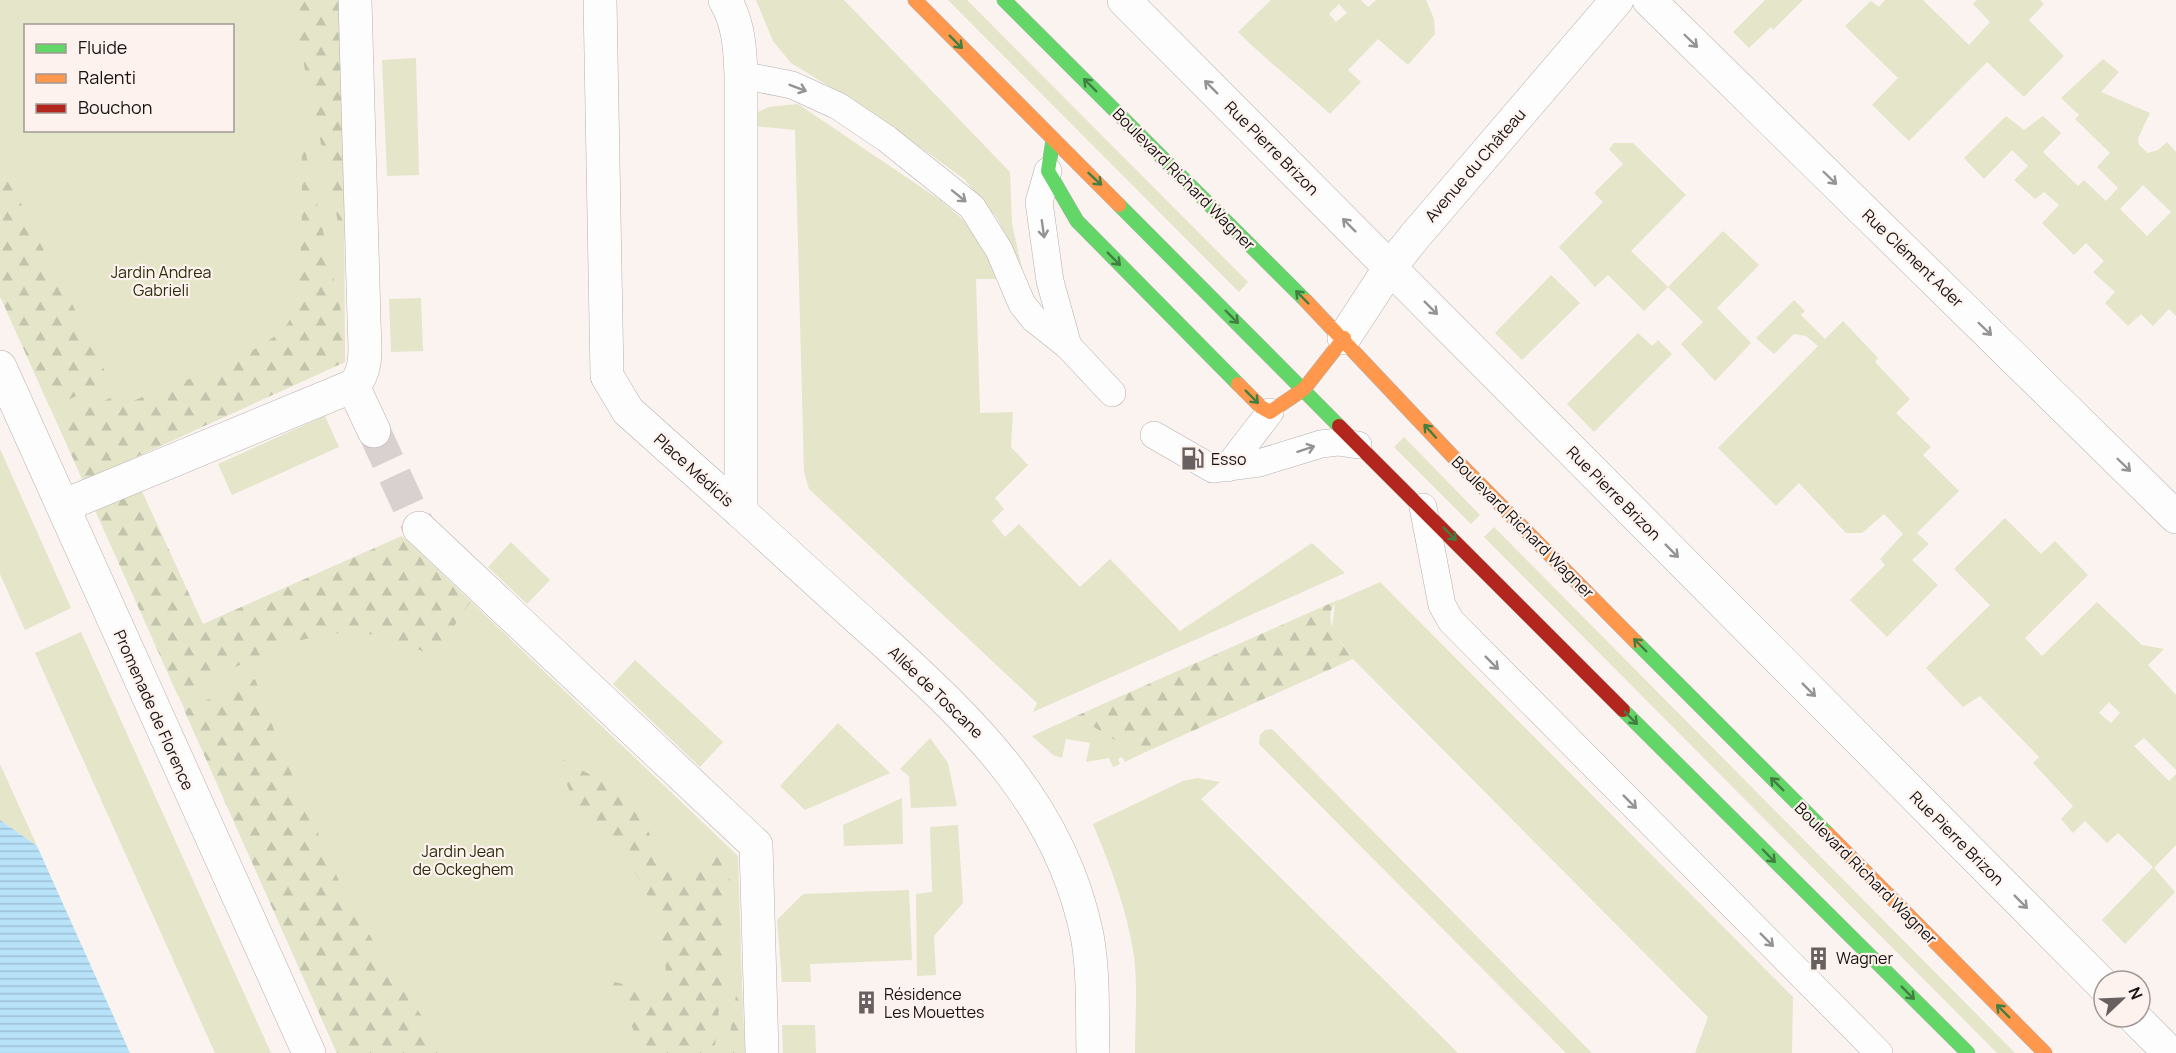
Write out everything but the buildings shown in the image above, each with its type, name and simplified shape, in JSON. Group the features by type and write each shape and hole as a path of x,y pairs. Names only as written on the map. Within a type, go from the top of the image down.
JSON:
{"main road":[{"path":"915,0 1358,445 1423,507 1813,901 1968,1053"},
{"name":"Boulevard Richard Wagner","path":"1004,0 1344,338 1458,462 2045,1053"},
{"path":"1053,140 1048,171 1077,221 1261,406 1270,412 1304,389 1344,338"}],"street":[{"path":"63,506 353,386 358,381 364,360 355,0"},
{"name":"Place Médicis","path":"600,0 607,376 628,411 741,513"},
{"name":"Place Médicis","path":"725,0 732,12 739,38 741,75 741,513"},
{"name":"Rue Pierre Brizon","path":"1124,0 2092,974"},
{"name":"Avenue du Château","path":"1344,338 1390,266 1617,0"},
{"name":"Rue Clément Ader","path":"1649,0 2176,517"},
{"name":"Promenade de Florence","path":"0,367 309,1053"},
{"path":"353,386 374,431"},
{"name":"Allée de Toscane","path":"741,513 955,706 1002,759 1029,795 1060,856 1086,934 1091,966 1094,1053"},
{"path":"419,528 756,845 762,1053"},
{"path":"2146,1029 2170,1053"}],"lane":[{"path":"741,75 792,85 838,106 887,139 972,207 999,250 1022,304 1034,320 1068,346 1112,393"},
{"path":"1048,171 1039,202 1050,281 1068,346"},
{"path":"1227,468 1270,412"},
{"path":"1154,435 1213,469 1259,463 1321,444 1338,442 1358,445"},
{"path":"1423,507 1442,604 1451,621 1879,1053"}],"green space":[{"name":"Jardin Andrea Gabrieli","path":"0,0 343,0 345,362 83,481 0,296"},
{"path":"301,0 343,0 344,250 294,19 292,4"},
{"path":"756,0 844,0 1010,172 1012,224 1023,273 997,218 964,179 876,115 791,63 773,41"},
{"path":"948,0 967,0 1248,282 1239,292"},
{"path":"1271,0 1361,0 1368,7 1376,0 1426,0 1434,19 1435,34 1408,65 1378,39 1348,70 1361,82 1330,114 1238,32","holes":["1339,4 1347,13 1336,22 1329,14"]},
{"path":"1765,0 1803,0 1773,30 1771,27 1749,48 1733,32"},
{"path":"1885,0 1923,0 1969,45 1990,22 1973,4 1977,0 2040,0 2044,4 2029,20 2064,56 2024,97 1987,62 1909,141 1872,105 1898,78 1845,26 1871,1 1879,7"},
{"path":"416,58 419,175 387,176 382,60"},
{"path":"2103,59 2119,72 2101,92 2150,113 2138,138 2139,145 2148,153 2158,150 2167,142 2176,152 2176,316 2169,309 2153,326 2141,314 2128,326 2105,303 2115,292 2093,272 2104,261 2086,243 2074,255 2042,223 2059,205 2044,192 2035,199 2014,180 2028,166 2012,150 1984,179 1964,158 2006,116 2024,130 2043,116 2061,133 2043,152 2078,186 2084,180 2106,201 2118,188 2097,167 2110,153 2075,119 2079,115 2061,98","holes":["2143,185 2171,212 2147,236 2120,209"]},
{"path":"798,104 940,200 968,224 981,242 997,279 976,279 980,413 1013,412 1011,447 1028,465 995,498 1004,509 992,521 1005,537 1019,524 1080,587 1110,559 1180,631 1312,543 1345,573 1033,712 1037,703 809,489 804,472 795,130 755,126 758,112 769,107"},
{"path":"302,136 344,325 345,362 83,481 57,422 115,396 118,405 133,401 216,368 260,346 288,323 294,309 300,262"},
{"path":"1614,143 1633,143 1686,195 1631,251 1668,287 1644,311 1608,275 1595,287 1559,247 1603,202 1594,193 1623,164 1609,149"},
{"path":"0,151 24,210 109,381 50,408 0,296"},
{"path":"1723,231 1759,265 1717,308 1751,343 1715,381 1681,344 1703,322 1668,287"},
{"path":"1551,275 1580,303 1522,360 1495,333"},
{"path":"421,298 423,351 391,352 389,299"},
{"path":"1794,300 1805,311 1801,315 1825,339 1843,321 1878,358 1875,362 1910,399 1896,413 1931,447 1923,455 1959,491 1917,533 1929,544 1912,560 1938,585 1887,637 1850,600 1885,565 1880,559 1903,534 1884,514 1862,533 1846,533 1799,483 1776,506 1718,448 1818,346 1806,336 1794,334 1774,354 1756,338"},
{"path":"1638,333 1652,346 1658,340 1672,354 1594,432 1567,404"},
{"path":"325,416 339,447 232,495 218,464"},
{"path":"1404,437 1480,515 1471,524 1394,447"},
{"path":"0,449 71,608 25,630 0,574"},
{"path":"140,487 203,624 402,536 470,602 434,657 378,635 344,633 319,636 270,651 178,696 94,508"},
{"path":"2005,518 2041,554 2055,541 2088,575 2025,638 2042,656 2097,602 2142,645 2164,649 2148,665 2176,695 2176,770 2144,738 2134,746 2169,781 2176,774 2176,845 2154,868 2175,892 2125,944 2102,920 2153,867 2118,833 2107,843 2085,821 2073,833 2061,819 2073,806 2033,763 2039,757 1980,696 1963,707 1926,668 1990,605 1954,569","holes":["2109,702 2120,713 2111,723 2099,713"]},
{"path":"1494,527 2015,1053 1997,1053 1484,537"},
{"name":"Jardin Jean de Ockeghem","path":"402,536 738,856 744,1053 337,1053 156,645"},
{"path":"511,542 550,580 527,604 488,567"},
{"path":"1380,582 1793,997 1792,1053 1695,1053 1708,1017 1353,659 1332,630 1335,602"},
{"path":"1340,599 1333,606 1331,621 1333,629 1353,659 1139,755 1076,716"},
{"path":"81,632 271,1053 215,1053 35,653"},
{"path":"635,660 723,742 700,767 613,684"},
{"path":"255,679 283,754 342,888 389,968 434,1034 442,1053 337,1053 184,710"},
{"path":"1076,716 1139,755 1125,762 1122,757 1118,759 1120,764 1113,767 1109,758 1086,762 1090,743 1066,739 1062,758 1053,755 1032,736"},
{"path":"838,723 890,773 805,810 780,786"},
{"path":"1272,729 1592,1053 1566,1053 1259,744 1260,735 1265,730"},
{"path":"930,738 948,763 957,806 911,808 909,776 900,769"},
{"path":"563,759 635,802 643,814 647,828 659,851 673,864 692,865 716,854 726,860 730,873 727,941 714,1053 642,1053 631,1024 603,982 619,983 643,990 658,988 664,983 666,966 664,954 658,925 646,891 627,861 574,801 565,776"},
{"path":"0,764 37,846 0,820"},
{"path":"1197,778 1220,782 1201,799 1458,1053 1135,1053 1136,980 1131,939 1118,889 1093,824 1183,781"},
{"path":"902,798 903,844 844,846 843,825"},
{"path":"958,825 963,903 934,936 936,975 917,976 916,894 932,892 930,827"},
{"path":"909,890 912,960 810,964 811,982 782,982 777,920 803,894"},
{"path":"741,964 745,1053 727,1053"},
{"path":"782,1025 815,1025 816,1053 783,1053"}],"water":[{"path":"0,820 37,846 130,1053 0,1053"}],"tunnel":[{"path":"374,431 419,528"}],"traffic: fast":[{"path":"1004,0 1306,301"},
{"path":"1053,140 1048,171 1077,221 1238,384"},
{"path":"1119,205 1339,426"},
{"path":"1635,641 1828,834"},
{"path":"1623,710 1968,1053"}],"traffic: slow":[{"path":"915,0 1119,205"},
{"path":"1306,301 1458,462 1635,641"},
{"path":"1238,384 1261,407 1270,412 1304,389 1344,338"},
{"path":"1828,834 2045,1053"}],"traffic: jam":[{"path":"1339,426 1623,710"}],"place":[{"name":"Esso","path":"1193,459"},
{"name":"Wagner","path":"1818,958"},
{"name":"Résidence Les Mouettes","path":"866,1003"}]}
